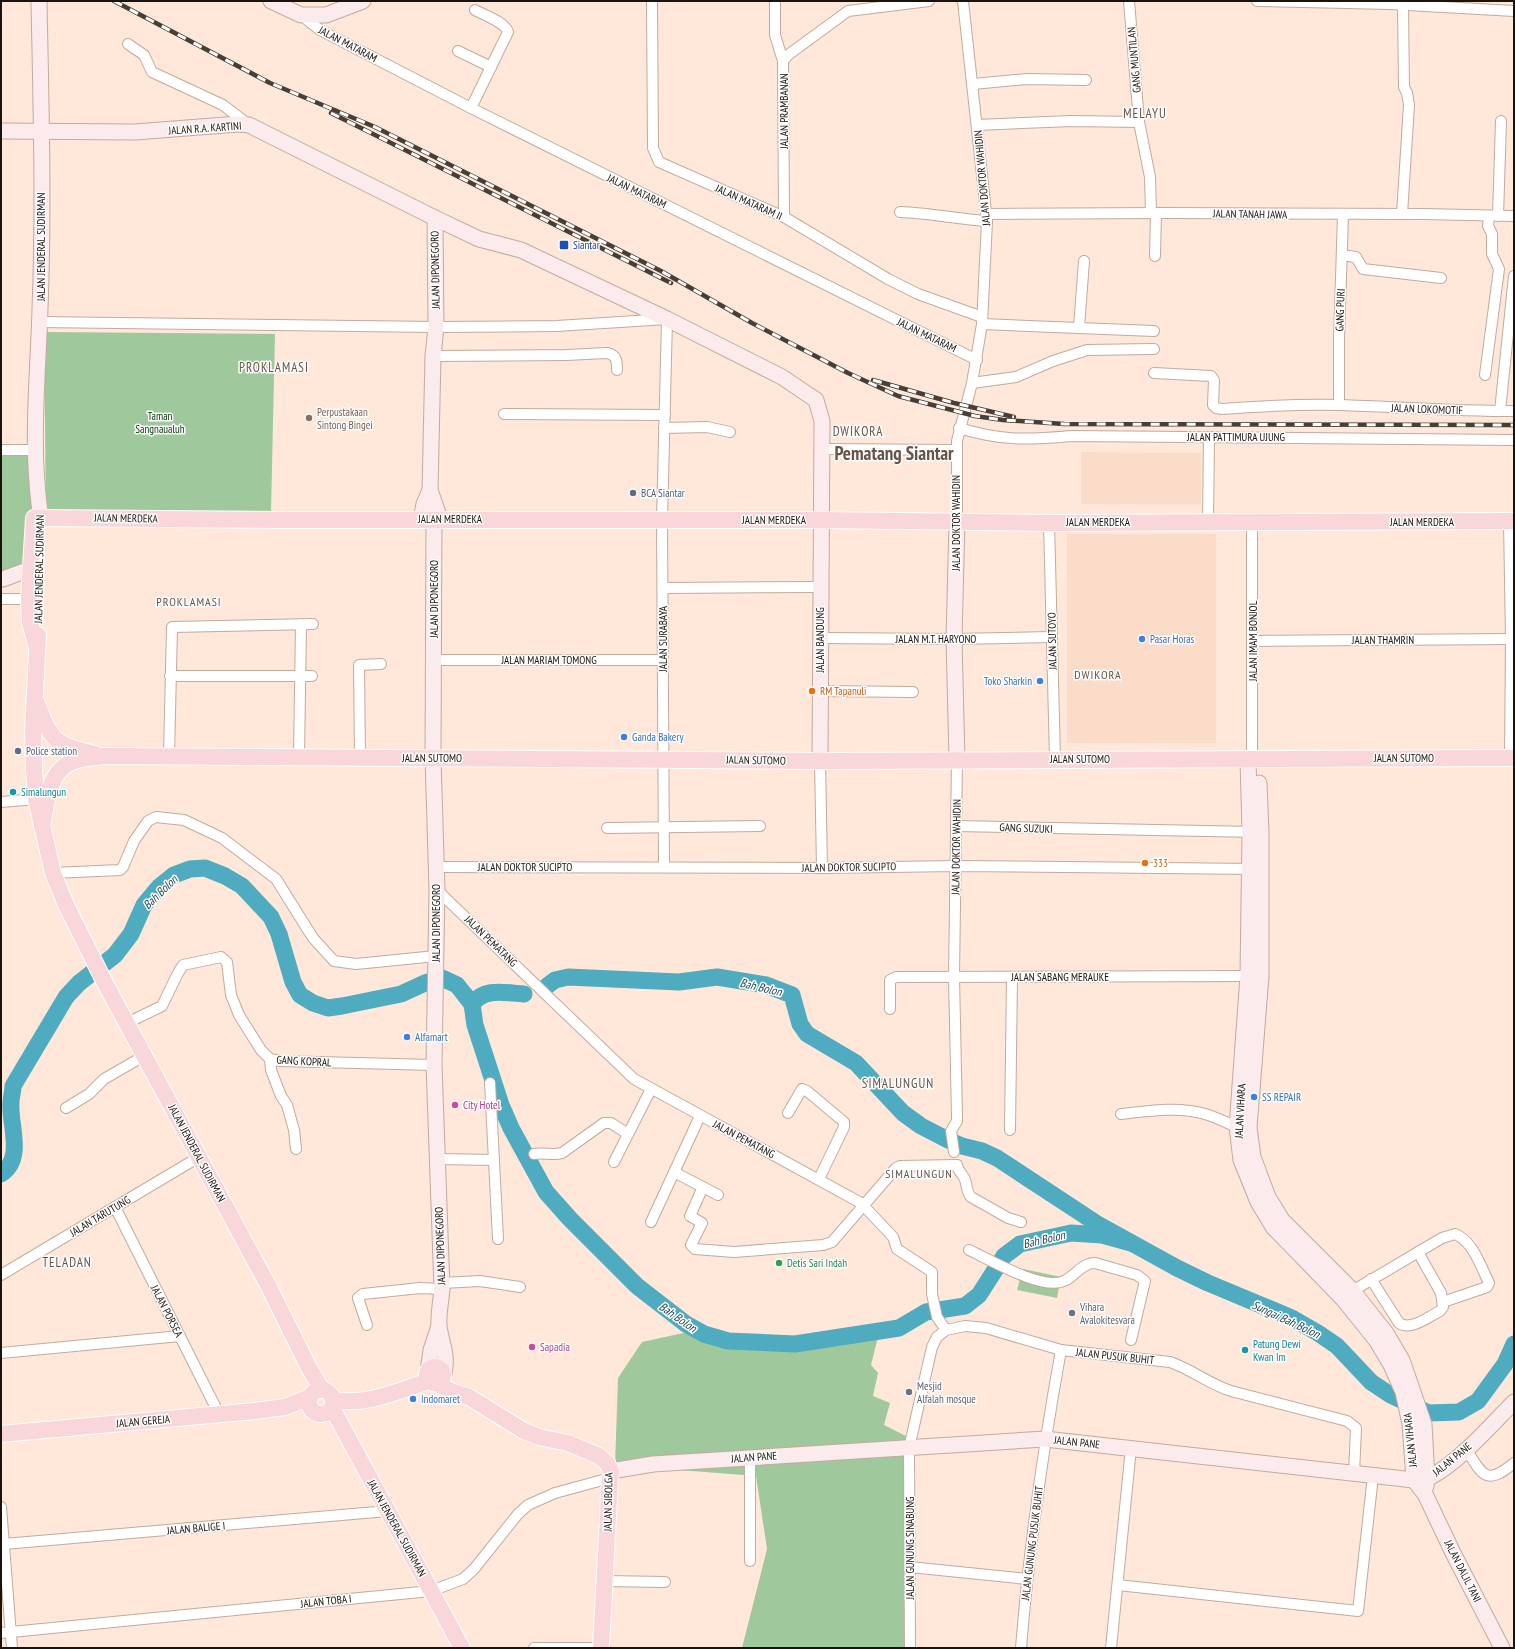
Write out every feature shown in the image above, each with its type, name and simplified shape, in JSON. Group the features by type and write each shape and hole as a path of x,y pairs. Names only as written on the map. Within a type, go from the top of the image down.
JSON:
{"main road":[{"name":"JALAN MERDEKA","path":"38,518 272,520 820,520 1049,523 1511,521"},
{"name":"JALAN JENDERAL SUDIRMAN","path":"36,645 30,622 29,584 38,518"},
{"name":"JALAN JENDERAL SUDIRMAN","path":"38,518 40,617 36,645 33,744 36,799 53,873 66,905 106,985 269,1287 308,1366 320,1400 388,1511 462,1648"},
{"path":"34,695 48,731 56,741 66,747 105,756"},
{"name":"JALAN SUTOMO","path":"42,826 50,788 56,774 61,768 76,760 105,756 820,760 1253,760 1512,758"},
{"path":"320,1400 344,1402 369,1401 436,1377"},
{"name":"JALAN SIBOLGA","path":"436,1377 460,1385 469,1397 524,1431 539,1437 568,1443 599,1456 607,1463 611,1474 601,1648"},
{"name":"JALAN GEREJA","path":"1,1434 285,1407 320,1400"}],"street":[{"name":"JALAN JENDERAL SUDIRMAN","path":"38,518 36,450 41,131 39,1"},
{"path":"271,1 301,15 326,15 363,1"},
{"name":"JALAN MATARAM II","path":"652,1 653,148 659,162 784,217 888,279 918,294 982,321 1154,331"},
{"path":"775,1 775,35 783,61"},
{"name":"JALAN PRAMBANAN","path":"784,217 783,61 788,55 848,11 894,2 929,1"},
{"name":"JALAN DOKTOR WAHIDIN","path":"954,1152 952,1131 957,1121 954,977 957,760 954,639 957,521 956,450 959,428 977,360 982,321 987,218 963,1"},
{"name":"GANG MUNTILAN","path":"1129,1 1138,122 1150,177 1155,256"},
{"path":"1257,1 1445,4 1514,11"},
{"path":"1402,214 1409,106 1404,83 1403,4"},
{"path":"471,108 508,32 507,28 501,24 475,10"},
{"name":"JALAN MATARAM","path":"301,15 320,30 471,108 977,360"},
{"path":"128,44 144,55 152,72 223,105 250,125"},
{"path":"458,51 491,67"},
{"path":"973,84 1028,79 1086,80"},
{"path":"977,124 1072,121 1138,122"},
{"path":"1484,375 1499,269 1492,254 1492,234 1488,226 1494,216 1501,121"},
{"name":"JALAN R.A. KARTINI","path":"1,131 135,132 238,124 250,125 479,239 521,250 667,319"},
{"name":"JALAN TANAH JAWA","path":"900,212 926,213 954,219 1153,213 1514,216"},
{"name":"GANG PURI","path":"1339,405 1339,340 1343,215"},
{"name":"JALAN DIPONEGORO","path":"435,218 436,327 433,356 430,490 424,504 432,519 435,660 433,758 437,890 436,1044 434,1065 442,1286 439,1326 431,1350 436,1377"},
{"path":"1342,255 1355,257 1363,269 1441,278"},
{"path":"1080,327 1084,260"},
{"path":"1500,411 1510,345 1514,276"},
{"path":"39,322 436,327 557,326 667,319"},
{"name":"JALAN SURABAYA","path":"664,868 662,520 667,319"},
{"name":"JALAN BANDUNG","path":"667,319 782,377 816,400 822,421 820,520 820,760"},
{"path":"972,383 1016,377 1053,361 1087,350 1154,349"},
{"path":"433,356 566,355 607,353 613,354 616,357 617,370"},
{"name":"JALAN LOKOMOTIF","path":"1154,373 1211,376 1214,380 1213,404 1219,409 1339,405 1424,410 1514,411"},
{"path":"504,414 665,415"},
{"path":"664,428 707,427 730,432"},
{"name":"JALAN PATTIMURA UJUNG","path":"959,428 986,436 1008,439 1071,436 1514,440"},
{"path":"1208,522 1209,437"},
{"path":"821,449 956,450"},
{"path":"1,450 36,450"},
{"path":"1511,521 1512,758"},
{"name":"JALAN IMAM BONJOL","path":"1252,522 1253,760"},
{"name":"JALAN SUTOYO","path":"1049,523 1055,759"},
{"path":"2,579 29,584"},
{"path":"1,599 29,584"},
{"path":"663,588 820,587"},
{"path":"299,757 301,624"},
{"path":"169,756 172,627 312,624"},
{"name":"JALAN M.T. HARYONO","path":"820,638 954,639 1052,637"},
{"name":"JALAN THAMRIN","path":"1253,641 1512,639"},
{"name":"JALAN MARIAM TOMONG","path":"435,660 663,660"},
{"path":"360,757 360,665 381,664"},
{"path":"170,676 312,676"},
{"path":"819,691 913,692"},
{"path":"820,760 822,868"},
{"name":"JALAN VIHARA","path":"1253,760 1256,832 1255,976 1250,1051 1241,1136 1253,1157 1277,1224 1386,1333 1402,1360 1417,1424 1420,1479"},
{"path":"1,802 36,799"},
{"path":"53,873 120,870 123,867 134,841 148,821 156,818 184,820 222,838 276,879 313,938 334,961 356,964 436,959"},
{"path":"607,828 663,826 760,826"},
{"name":"GANG SUZUKI","path":"956,826 1256,832"},
{"name":"JALAN DOKTOR SUCIPTO","path":"436,867 822,868 956,866 1255,869"},
{"name":"JALAN PEMATANG","path":"437,890 634,1079 819,1179 862,1205 893,1237 897,1249 932,1272 932,1294 937,1317 946,1330"},
{"name":"GANG KOPRAL","path":"127,1023 162,1006 183,965 221,957 227,962 231,995 239,1015 261,1050 270,1060 434,1065"},
{"name":"JALAN SABANG MERAUKE","path":"890,1009 888,984 892,978 1255,976"},
{"path":"1010,1130 1012,977"},
{"path":"66,1108 90,1094 104,1079 144,1056"},
{"path":"270,1060 271,1070 281,1096 287,1105 294,1130 296,1149"},
{"path":"490,1083 498,1239"},
{"path":"614,1162 651,1089"},
{"path":"788,1113 802,1089 807,1091 844,1122 844,1127 819,1179"},
{"path":"1121,1114 1162,1110 1186,1111 1205,1114 1241,1136"},
{"path":"651,1222 700,1116"},
{"path":"534,1154 542,1153 556,1155 562,1153 604,1123 611,1123 628,1134"},
{"name":"JALAN TARUTUNG","path":"1,1275 199,1156"},
{"path":"438,1159 494,1160"},
{"path":"703,1187 690,1216 702,1223 691,1245 695,1249 734,1252 823,1245 832,1242 862,1205 896,1168 900,1166 957,1165 959,1172 964,1176 968,1193 971,1197 1008,1218 1021,1222"},
{"path":"674,1172 718,1195"},
{"name":"JALAN PORSEA","path":"115,1207 219,1414"},
{"path":"1347,1294 1442,1238 1455,1234 1464,1239 1477,1257 1489,1283 1486,1288 1443,1302"},
{"path":"969,1250 1024,1277 1051,1283 1063,1282 1089,1263 1095,1263 1137,1274 1145,1281 1131,1340"},
{"path":"1372,1279 1399,1323 1402,1325 1409,1326 1440,1311 1443,1307 1441,1293 1418,1252"},
{"path":"367,1325 358,1298 363,1294 480,1281 520,1287"},
{"name":"JALAN PUSUK BUHIT","path":"946,1330 965,1326 986,1328 1061,1350 1170,1362 1181,1366 1220,1388 1347,1421 1356,1428 1354,1474"},
{"path":"909,1448 932,1347 937,1336 946,1330"},
{"path":"1,1353 180,1336"},
{"name":"JALAN GUNUNG PUSUK BUHIT","path":"1021,1648 1026,1579 1045,1439 1061,1350"},
{"name":"JALAN PANE","path":"611,1474 653,1464 1045,1439 1354,1474 1420,1479 1440,1471 1466,1449 1514,1402"},
{"name":"JALAN GUNUNG SINABUNG","path":"909,1448 910,1648"},
{"path":"1112,1648 1131,1448"},
{"path":"1466,1449 1477,1467 1482,1472 1489,1475 1500,1475 1514,1463"},
{"path":"750,1457 750,1561"},
{"name":"JALAN TOBA I","path":"6,1632 431,1591 463,1579 474,1569 518,1514 528,1505 555,1493 611,1474"},
{"path":"1118,1584 1358,1610 1373,1476"},
{"name":"JALAN DALIL TANI","path":"1420,1479 1425,1494 1453,1553 1502,1648"},
{"path":"1,1507 4,1544 6,1632 12,1648"},
{"name":"JALAN BALIGE I","path":"4,1544 388,1511"},
{"path":"910,1567 1026,1579"},
{"path":"604,1581 665,1582"},
{"path":"534,1648 605,1648"}],"shaded area":[{"path":"1081,452 1201,453 1201,504 1081,504"},
{"name":"Pasar Horas","path":"1067,534 1216,534 1216,743 1067,743"}],"green space":[{"name":"Taman Sangnaualuh","path":"44,332 275,334 271,511 46,513"},
{"path":"1,456 31,456 31,578 1,578"},
{"path":"1023,1269 1061,1277 1057,1298 1017,1290"},
{"path":"688,1332 730,1346 790,1348 878,1337 871,1365 878,1373 873,1396 890,1403 884,1425 906,1436 905,1648 742,1648 767,1549 756,1476 615,1465 618,1378 642,1342"}],"waterway":[{"name":"Bah Bolon","path":"1,1174 8,1167 14,1150 11,1111 13,1086 66,997 79,983 115,955 131,934 144,905 159,887 174,875 190,869 205,868 225,876 242,886 271,917 279,934 293,982 300,995 313,1003 328,1008 342,1006 401,994 425,983 442,978 457,985 472,1004 475,1025 501,1105 511,1128 546,1192 570,1219 637,1286 686,1324 704,1334 728,1341 795,1344 899,1328 926,1312 965,1306 979,1295 1004,1256 1020,1244 1071,1233 1102,1235 1131,1243"},
{"name":"Bah Bolon","path":"547,986 555,980 568,977 679,982 717,977 766,985 792,995 800,1024 807,1034 856,1063 903,1113 921,1126 962,1146 982,1151 997,1158 1099,1225 1177,1268 1208,1283 1292,1318 1337,1346 1371,1382 1389,1394 1428,1413 1459,1412 1478,1401 1505,1364 1514,1344"},
{"name":"Bah Bolon","path":"465,995 472,1004 483,995 489,993 503,992 524,994"}],"railway":[{"path":"114,1 270,83 375,127 661,271 752,323 848,373 898,396 975,416 1003,420 1064,424 1514,425"},
{"path":"331,113 671,283"},
{"path":"873,380 954,403 1014,417"}],"place":[{"name":"Siantar","path":"564,245"},
{"name":"Perpustakaan Sintong Bingei","path":"309,418"},
{"name":"BCA Siantar","path":"633,493"},
{"name":"Pasar Horas","path":"1142,639"},
{"name":"Toko Sharkin","path":"1040,681"},
{"name":"RM Tapanuli","path":"812,691"},
{"name":"Ganda Bakery","path":"624,737"},
{"name":"Police station","path":"18,751"},
{"name":"Simalungun","path":"13,792"},
{"name":"333","path":"1145,863"},
{"name":"Alfamart","path":"407,1037"},
{"name":"SS REPAIR","path":"1254,1097"},
{"name":"City Hotel","path":"455,1105"},
{"name":"Detis Sari Indah","path":"779,1263"},
{"name":"Vihara Avalokitesvara","path":"1072,1313"},
{"name":"Sapadia","path":"532,1347"},
{"name":"Patung Dewi Kwan Im","path":"1245,1350"},
{"name":"Mesjid Alfalah mosque","path":"909,1392"},
{"name":"Indomaret","path":"413,1399"}],"district":[{"name":"MELAYU","path":"1145,113"},
{"name":"PROKLAMASI","path":"274,367"},
{"name":"DWIKORA","path":"858,431"},
{"name":"Pematang Siantar","path":"894,453"},
{"name":"PROKLAMASI","path":"189,601"},
{"name":"DWIKORA","path":"1098,674"},
{"name":"SIMALUNGUN","path":"898,1083"},
{"name":"SIMALUNGUN","path":"919,1173"},
{"name":"TELADAN","path":"67,1262"}],"water label":[{"name":"Sungai Bah Bolon","path":"1286,1319"}]}
